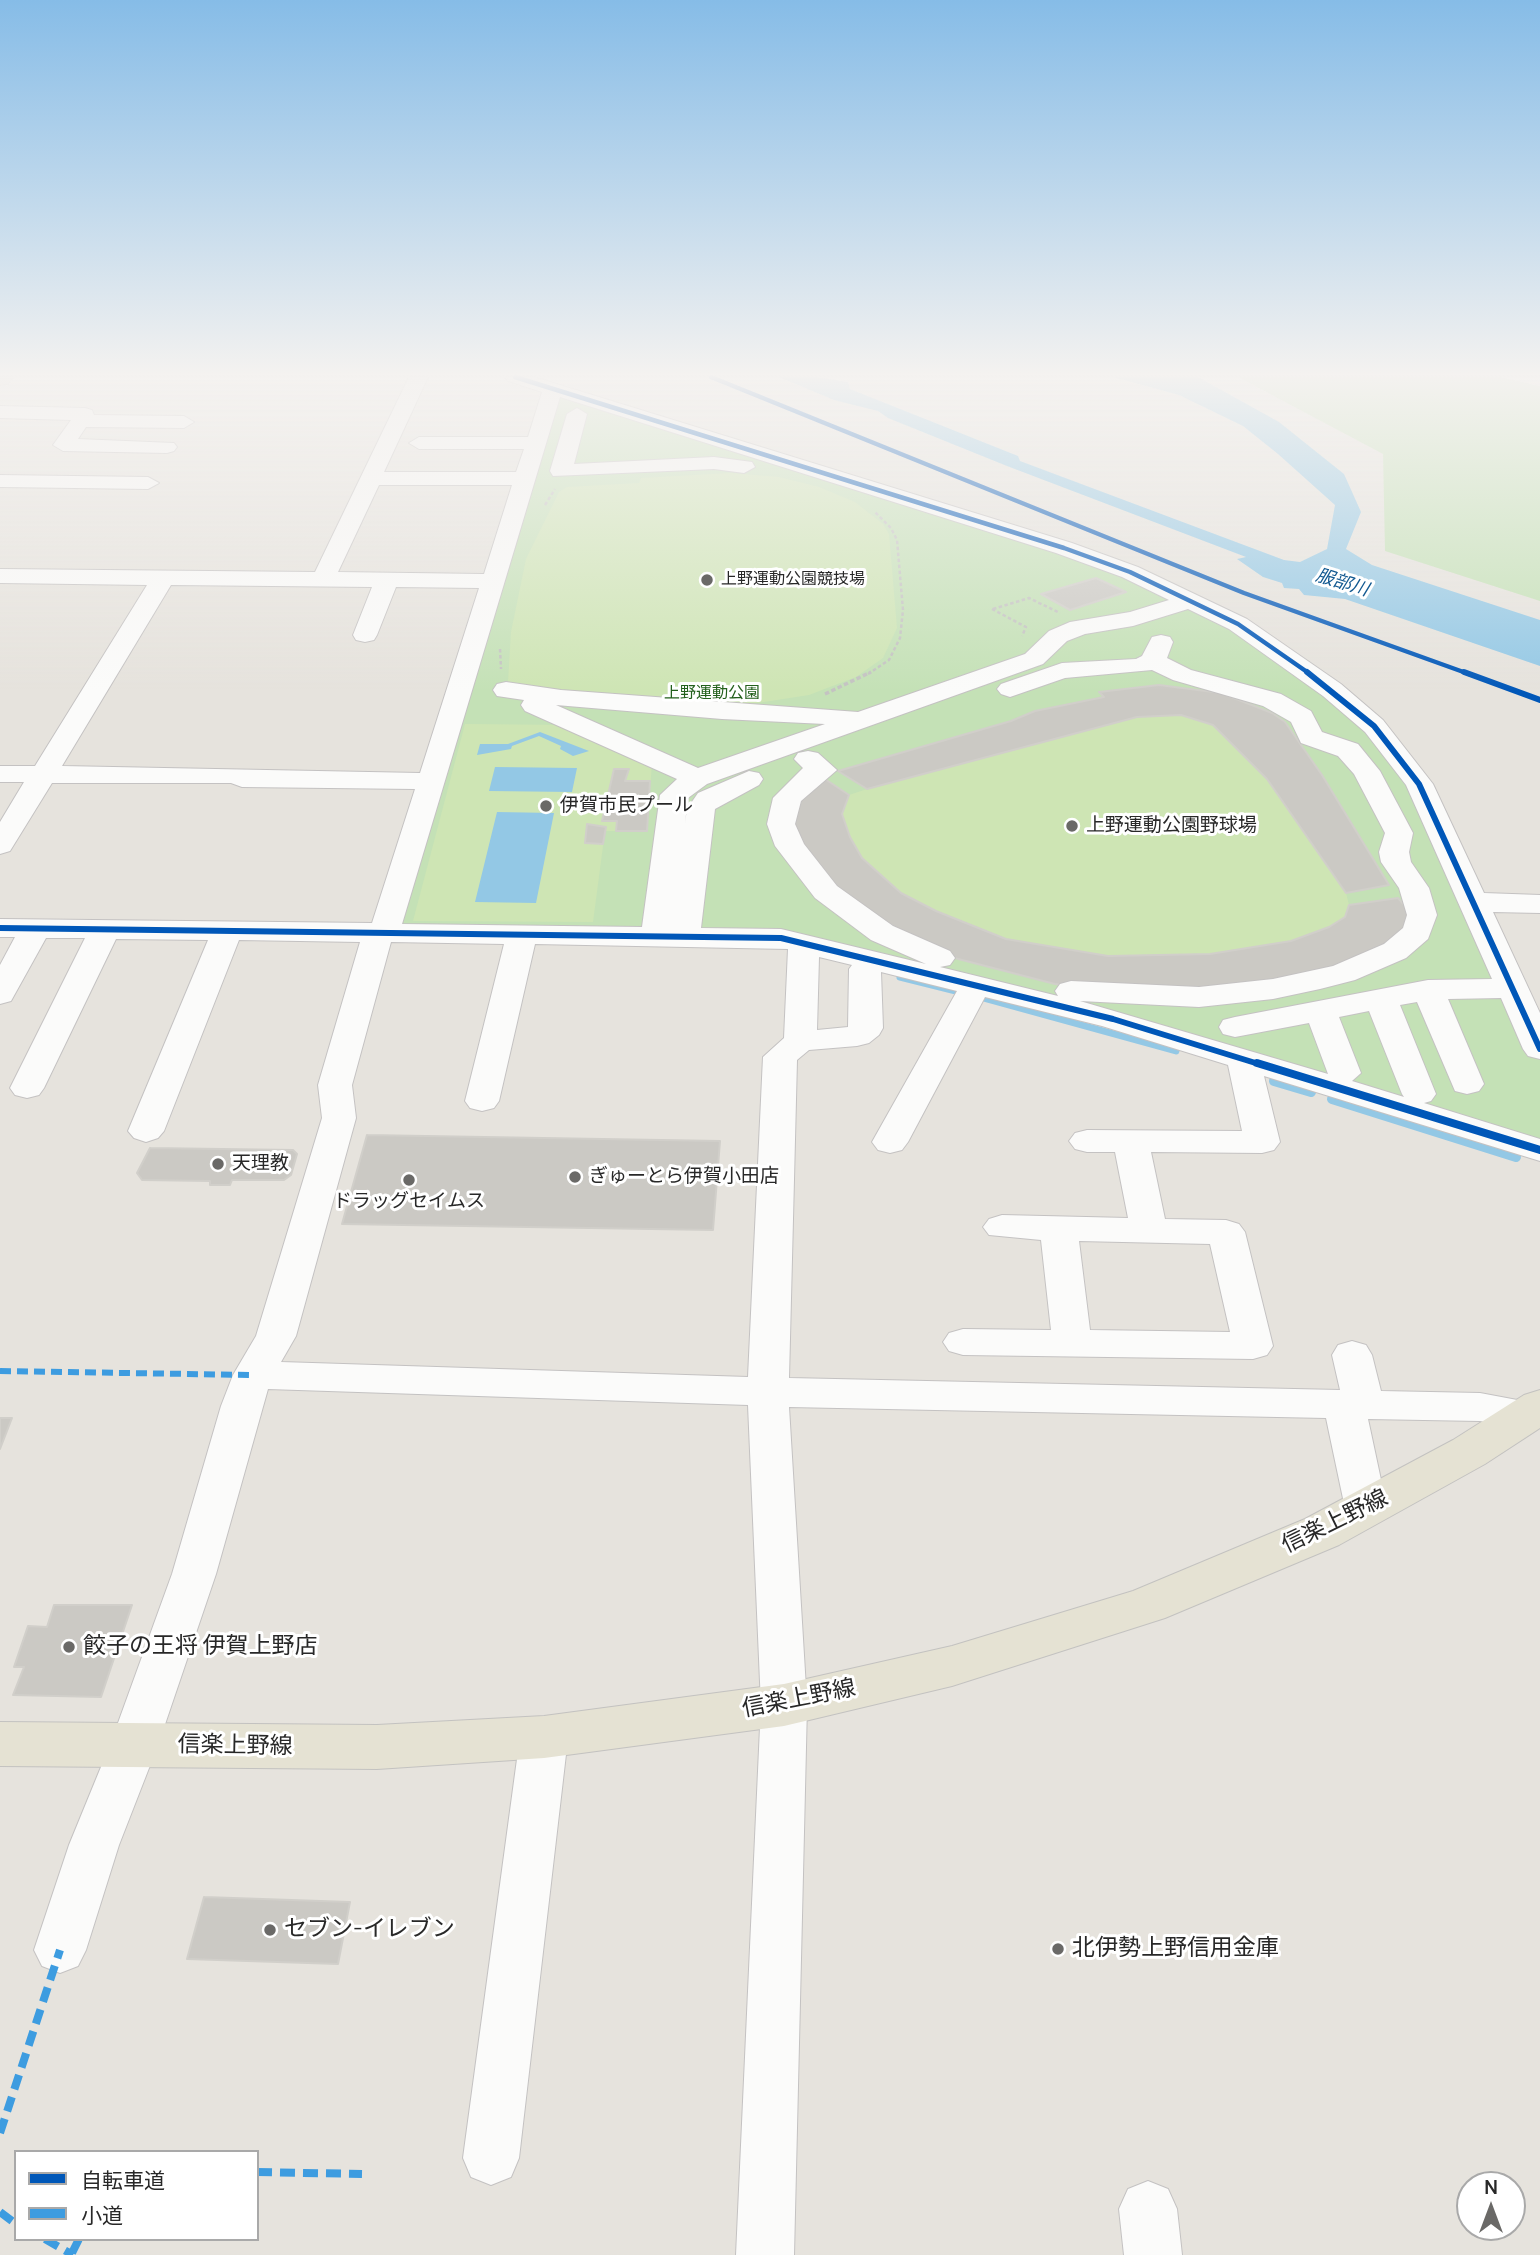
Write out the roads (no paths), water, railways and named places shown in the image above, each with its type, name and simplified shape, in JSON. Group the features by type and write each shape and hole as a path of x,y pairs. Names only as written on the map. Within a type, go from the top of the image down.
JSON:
{"main road":[{"name":"信楽上野線","path":"0,1744 377,1747 544,1737 784,1705 951,1666 1148,1605 1322,1532 1469,1452 1534,1411"}],"street":[{"path":"91,482 148,483"},
{"path":"323,580 368,482"},
{"path":"60,1951 94,1845 134,1745 194,1574 241,1406 253,1375 255,1333 315,1139 323,1129 339,1118 335,1085 523,482"},
{"path":"801,482 1064,548 1130,572 1224,617 1332,690 1374,726 1419,784 1540,1049"},
{"path":"491,502 516,502"},
{"path":"0,576 492,581"},
{"path":"0,845 163,578"},
{"path":"365,635 387,580"},
{"path":"670,936 701,809 708,799 738,772 862,718 1034,659 1058,636 1079,626 1133,620 1190,601"},
{"path":"670,936 674,795 697,778 808,759 1062,671 1139,666 1157,648 1224,617"},
{"path":"808,759 823,770 811,775 787,798 781,824 790,846 826,892 882,933 947,962 1077,992 1199,997 1273,989 1344,973 1408,943 1418,932 1422,915 1414,888 1396,862 1394,852 1399,833 1366,771 1348,750 1311,737 1302,717 1272,699 1219,682 1182,675 1133,620"},
{"path":"1046,650 1062,664 1085,671"},
{"path":"697,778 506,690 561,698 722,711 862,718 910,724"},
{"path":"0,774 429,782"},
{"path":"1474,902 1540,904"},
{"path":"0,928 781,938 1113,1019 1239,1043 1540,1150"},
{"path":"0,994 36,928"},
{"path":"27,1088 105,929"},
{"path":"146,1131 227,931"},
{"path":"482,1101 522,935"},
{"path":"800,1041 804,942"},
{"path":"765,2255 784,1705 768,1392 780,1057 800,1041 857,1036 867,1028 865,969 875,960"},
{"path":"890,1142 976,985"},
{"path":"1239,1043 1273,1035 1321,1011 1428,990 1513,988"},
{"path":"1428,990 1467,1084"},
{"path":"1381,999 1419,1094"},
{"path":"1321,1011 1344,1073"},
{"path":"1087,1141 1262,1142 1239,1043"},
{"path":"1131,1142 1150,1230"},
{"path":"962,1342 1253,1346 1226,1232 1002,1227"},
{"path":"1059,1230 1072,1342"},
{"path":"1352,1355 1354,1404 1366,1508"},
{"path":"253,1375 768,1392 1480,1407 1534,1411"},
{"path":"491,2158 544,1737"}],"water":[{"name":"服部川","path":"1050,482 1077,482 1284,560 1300,562 1327,549 1335,505 1310,482 1348,482 1361,512 1346,549 1372,565 1540,620 1540,666 1345,599 1304,595 1299,589 1284,588 1282,583 1263,577 1237,559 1246,557"},
{"path":"540,732 589,751 573,756 560,749 561,746 539,736 512,746 511,749 477,755 480,744 508,744"},
{"path":"495,767 577,768 572,792 489,791"},
{"path":"497,812 554,813 536,903 475,902"}],"waterway":[{"path":"900,977 964,993"},
{"path":"976,996 1176,1051"},
{"path":"1274,1081 1311,1092"},
{"path":"1332,1099 1516,1157"}],"place":[{"name":"上野運動公園競技場","path":"707,580"},
{"name":"伊賀市民プール","path":"546,806"},
{"name":"上野運動公園野球場","path":"1072,826"},
{"name":"天理教","path":"218,1164"},
{"name":"ぎゅーとら伊賀小田店","path":"575,1177"},
{"name":"ドラッグセイムス","path":"409,1180"},
{"name":"餃子の王将 伊賀上野店","path":"69,1647"},
{"name":"セブン-イレブン","path":"270,1930"},
{"name":"北伊勢上野信用金庫","path":"1058,1949"}],"park label":[{"name":"上野運動公園","path":"712,694"}]}
